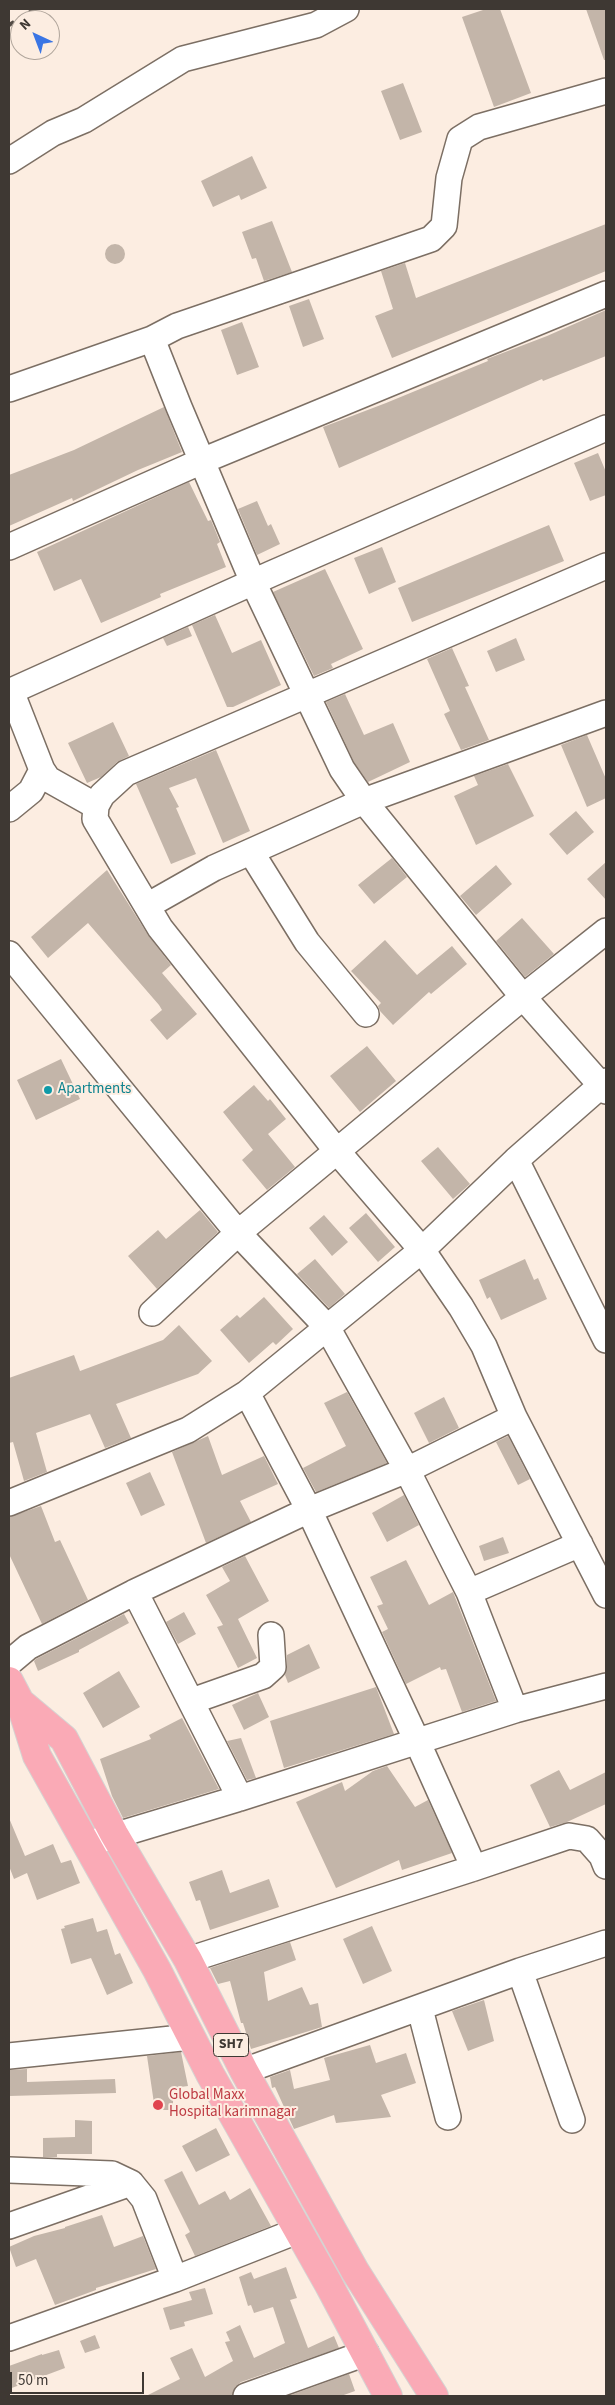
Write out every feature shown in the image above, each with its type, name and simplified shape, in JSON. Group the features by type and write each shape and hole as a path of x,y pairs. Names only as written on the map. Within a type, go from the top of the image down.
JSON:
{"main road":[{"name":"SH7","path":"14,1692 64,1739 114,1834 188,1960 244,2070 355,2271 434,2396"},
{"name":"SH7","path":"14,1692 37,1756 157,1970 296,2232 366,2353 388,2396"}],"street":[{"path":"9,161 53,133 84,120 182,59 316,25 346,9"},
{"path":"9,389 152,339 177,326 431,239 444,226 449,178 460,139 479,127 606,91"},
{"path":"9,547 202,460 606,294"},
{"path":"9,1503 188,1430 247,1393 422,1250 516,1160 604,1086 523,997 364,801 342,769 253,582 152,339"},
{"path":"96,806 48,779 42,770 10,691 253,582 606,428"},
{"path":"606,566 126,773 102,795 96,806 95,819 101,832 160,928 219,1005 336,1150 422,1250 484,1346 514,1416 606,1596"},
{"path":"147,906 214,868 364,801 605,717"},
{"path":"9,809 31,791 42,770"},
{"path":"251,852 307,942 366,1014"},
{"path":"152,1313 238,1232 606,931"},
{"path":"9,954 238,1232 327,1327 407,1470 469,1592 515,1710"},
{"path":"516,1160 606,1340"},
{"path":"247,1393 309,1510 417,1740 474,1868"},
{"path":"9,1663 28,1647 135,1592 309,1510 407,1470 514,1416"},
{"path":"469,1592 580,1544"},
{"path":"135,1592 240,1798"},
{"path":"192,1701 263,1676 273,1667 271,1635"},
{"path":"87,1844 114,1834 240,1798 515,1710 606,1686"},
{"path":"188,1960 569,1836 588,1839 602,1856 606,1866"},
{"path":"244,2070 420,2009 520,1971 606,1943"},
{"path":"520,1971 572,2120"},
{"path":"420,2009 448,2117"},
{"path":"9,2056 191,2036"},
{"path":"9,2170 112,2174 131,2183 144,2199 175,2279"},
{"path":"9,2226 131,2183"},
{"path":"9,2338 175,2279 296,2232"},
{"path":"246,2396 302,2387 366,2353"}],"building":[{"path":"486,9 500,9 531,93 494,107 462,17"},
{"path":"586,9 606,9 606,60 604,60"},
{"path":"403,83 422,132 400,140 381,91"},
{"path":"252,156 267,188 241,200 239,195 213,207 201,181"},
{"path":"272,221 292,272 264,281 256,258 252,259 242,232"},
{"path":"606,224 606,271 392,358 375,316 393,309 381,271 405,263 416,298"},
{"path":"115,244 122,247 125,254 122,261 115,264 108,261 105,254 108,247"},
{"path":"309,299 324,339 303,347 289,306"},
{"path":"606,310 606,356 543,381 542,379 339,468 323,427 488,361 487,359 547,336"},
{"path":"242,322 259,367 237,375 221,330"},
{"path":"164,407 182,452 138,470 73,501 72,498 9,526 9,475 74,450"},
{"path":"598,453 606,472 606,495 590,501 574,463"},
{"path":"189,482 208,521 211,520 220,542 217,544 226,567 160,594 161,597 101,623 81,579 54,591 37,552"},
{"path":"257,501 268,526 271,524 280,544 257,555 238,509"},
{"path":"549,525 564,561 412,622 398,588"},
{"path":"382,547 396,582 369,594 354,558"},
{"path":"325,569 363,649 331,664 333,668 314,676 273,592"},
{"path":"215,615 232,653 261,640 281,685 233,707 227,707 192,625"},
{"path":"188,627 192,636 167,646 163,638"},
{"path":"516,638 525,660 496,672 487,651"},
{"path":"452,648 469,686 465,687 489,740 461,750 444,714 450,711 427,659"},
{"path":"345,694 364,735 393,723 410,762 368,782 354,762 326,702"},
{"path":"113,722 129,756 117,762 101,777 87,783 68,743"},
{"path":"587,735 606,779 606,798 587,807 561,745"},
{"path":"216,750 250,831 223,843 196,778 169,788 179,807 176,808 196,854 171,864 136,784"},
{"path":"508,764 534,816 476,845 454,796 478,785 474,776"},
{"path":"576,811 594,832 567,855 549,834"},
{"path":"392,858 407,877 374,904 358,885"},
{"path":"606,862 606,900 587,879"},
{"path":"496,865 512,884 476,915 460,896"},
{"path":"107,870 148,935 171,965 162,973 197,1014 167,1040 150,1020 162,1010 159,1005 88,923 48,958 31,937"},
{"path":"522,918 554,954 525,977 496,941"},
{"path":"385,940 417,975 452,946 467,964 431,994 429,992 393,1025 380,1011 378,1006 381,1003 351,971"},
{"path":"367,1046 396,1081 360,1112 330,1076"},
{"name":"Apartments","path":"61,1059 80,1099 36,1120 17,1080"},
{"path":"254,1085 268,1101 270,1099 286,1119 268,1134 295,1167 267,1190 242,1160 253,1150 223,1112"},
{"path":"438,1147 470,1184 453,1199 421,1161"},
{"path":"200,1210 218,1232 157,1289 128,1256 158,1230 166,1239"},
{"path":"366,1213 395,1247 378,1262 349,1228"},
{"path":"324,1215 348,1242 332,1256 309,1228"},
{"path":"315,1259 345,1294 329,1308 297,1274"},
{"path":"525,1259 534,1280 538,1278 547,1299 501,1320 490,1297 487,1299 479,1280"},
{"path":"264,1297 293,1329 276,1345 273,1342 249,1363 220,1330 237,1315 240,1318"},
{"path":"179,1325 212,1361 198,1374 116,1404 131,1438 105,1448 90,1414 36,1433 47,1472 24,1481 13,1442 9,1443 9,1378 74,1355 80,1371 163,1340"},
{"path":"347,1392 387,1463 316,1492 303,1468 346,1446 324,1403"},
{"path":"444,1397 459,1428 429,1443 414,1413"},
{"path":"208,1436 222,1475 264,1456 278,1484 240,1501 251,1522 206,1543 172,1452"},
{"path":"508,1436 530,1479 518,1485 496,1442"},
{"path":"150,1472 165,1505 141,1516 126,1483"},
{"path":"404,1495 419,1525 387,1542 372,1513"},
{"path":"41,1506 55,1542 60,1540 88,1600 42,1624 9,1554 9,1517"},
{"path":"503,1537 509,1553 484,1561 479,1546"},
{"path":"245,1556 269,1601 238,1619 257,1658 238,1668 217,1627 223,1625 206,1595 230,1581 222,1567"},
{"path":"406,1560 429,1605 453,1592 496,1701 462,1712 446,1669 441,1670 440,1667 406,1684 382,1632 388,1629 377,1606 383,1604 370,1577"},
{"path":"184,1612 196,1634 178,1644 166,1622"},
{"path":"124,1614 129,1623 79,1650 79,1652 38,1671 34,1661 36,1659"},
{"path":"309,1644 320,1668 288,1683 285,1675 287,1655"},
{"path":"119,1671 140,1707 103,1728 83,1693"},
{"path":"376,1687 394,1734 284,1768 270,1721"},
{"path":"258,1693 269,1717 244,1730 232,1705"},
{"path":"182,1718 219,1789 123,1818 112,1796 100,1759 151,1739 149,1735"},
{"path":"241,1738 256,1778 247,1780 227,1741"},
{"path":"387,1766 415,1807 428,1800 452,1853 402,1870 399,1860 336,1888 296,1802 342,1782 345,1791 373,1771"},
{"path":"559,1770 570,1790 606,1772 606,1804 567,1822 550,1827 530,1785"},
{"path":"9,1818 25,1856 53,1844 61,1863 71,1860 80,1883 37,1900 27,1873 14,1879 9,1866"},
{"path":"222,1870 230,1893 269,1879 279,1907 210,1930 200,1900 196,1901 189,1882"},
{"path":"93,1918 97,1932 107,1929 115,1955 120,1953 133,1983 107,1995 91,1958 71,1964 61,1929 65,1928 64,1926"},
{"path":"372,1926 392,1971 363,1984 343,1939"},
{"path":"290,1942 296,1960 264,1972 268,2001 302,1987 310,2005 318,2003 322,2027 251,2049 243,2023 241,2023 230,1981 218,1984 210,1968"},
{"path":"484,2000 494,2041 468,2051 452,2011"},
{"path":"370,2045 376,2063 406,2053 416,2083 381,2095 391,2117 336,2123 334,2115 294,2129 275,2087 272,2088 270,2077 290,2070 294,2089 330,2080 324,2058"},
{"path":"181,2052 188,2086 173,2088 173,2110 155,2110 147,2056"},
{"path":"27,2069 27,2082 115,2079 116,2093 9,2096 9,2070"},
{"path":"75,2120 92,2121 92,2154 57,2154 57,2157 43,2157 43,2138 75,2137"},
{"path":"216,2128 230,2155 196,2172 182,2146"},
{"path":"182,2171 199,2205 225,2191 230,2200 250,2188 271,2226 195,2256 185,2235 190,2232 164,2180"},
{"path":"102,2215 114,2247 143,2236 156,2269 96,2288 96,2290 55,2305 36,2259 16,2267 9,2247 34,2236 65,2228"},
{"path":"286,2267 297,2298 290,2300 308,2348 334,2336 339,2348 241,2382 235,2387 232,2396 146,2396 180,2379 170,2358 192,2348 205,2377 233,2361 225,2342 230,2341 226,2332 240,2325 254,2358 285,2343 273,2307 254,2313 251,2305 248,2306 239,2277 251,2272 254,2279"},
{"path":"205,2288 213,2314 184,2322 185,2326 170,2330 163,2308 192,2300 189,2292"},
{"path":"95,2335 100,2348 85,2353 80,2341"},
{"path":"59,2350 65,2368 9,2389 9,2366"},
{"path":"349,2374 355,2391 341,2396 288,2396"}],"railway":[{"path":"9,25 35,9"}],"place":[{"name":"Apartments","path":"48,1090"},
{"name":"Global Maxx Hospital karimnagar","path":"158,2105"}]}
